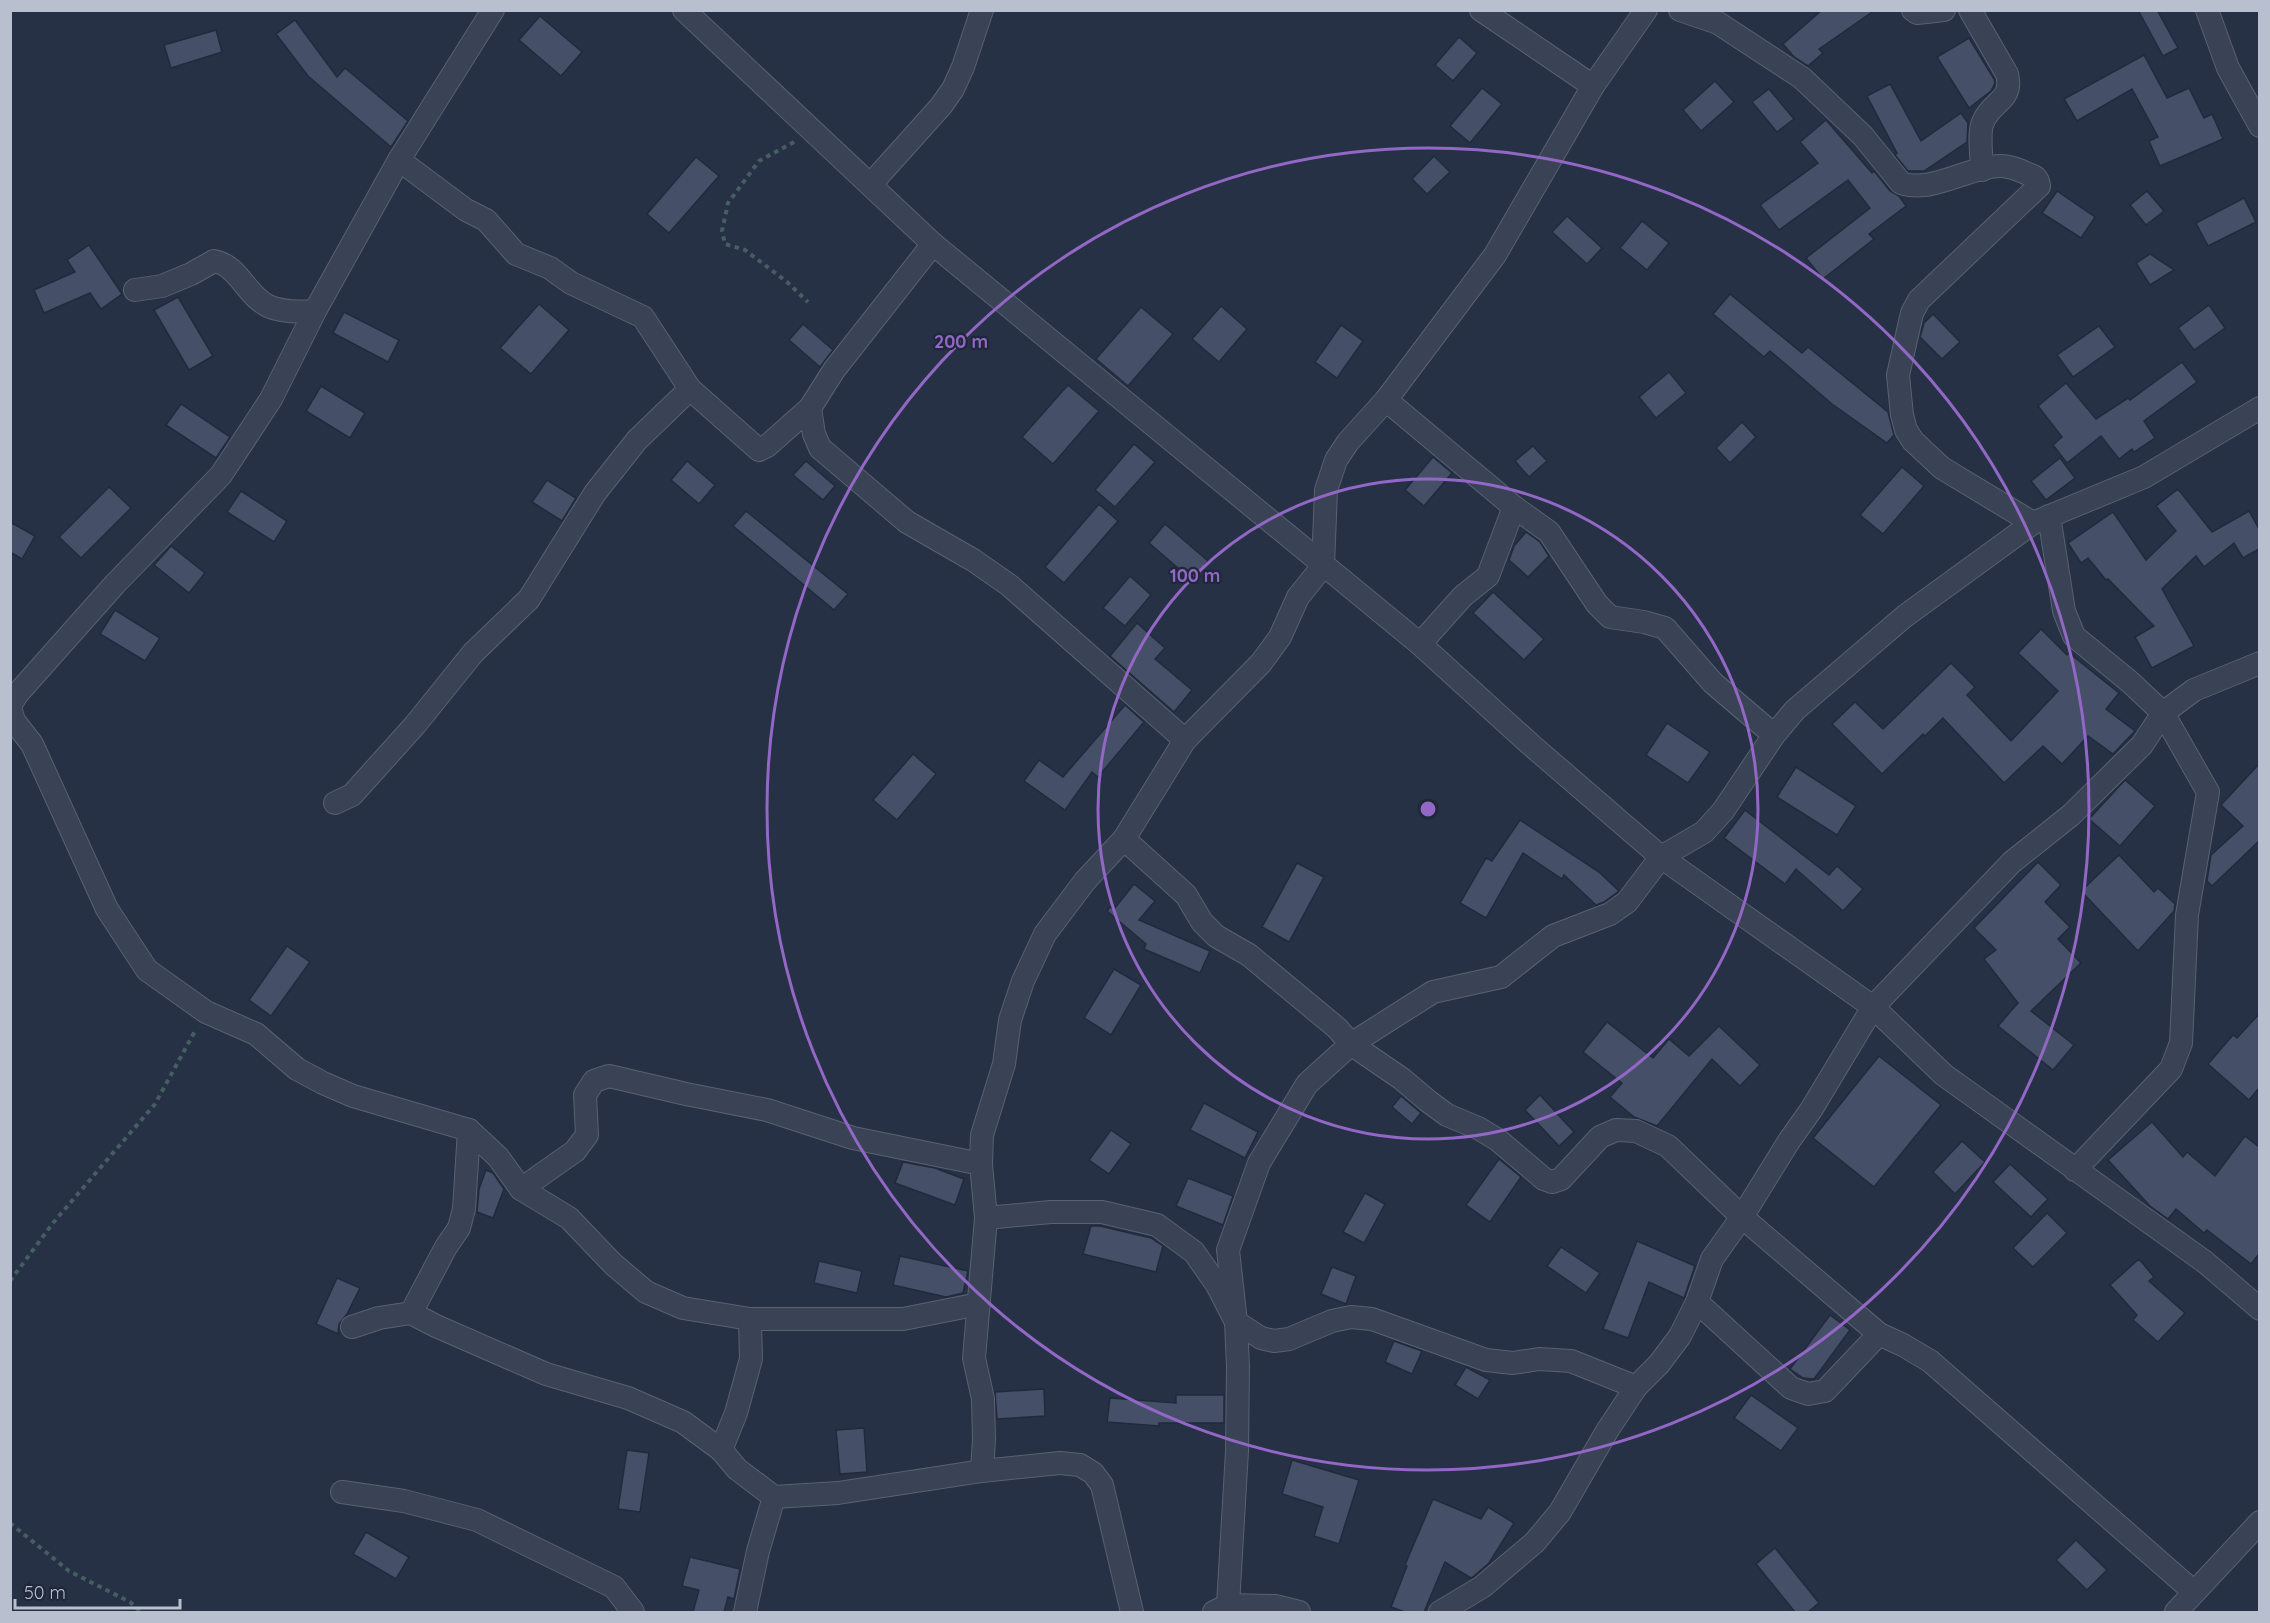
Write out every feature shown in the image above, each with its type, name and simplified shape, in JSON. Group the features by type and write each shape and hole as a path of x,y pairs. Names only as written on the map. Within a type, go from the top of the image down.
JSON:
{"street":[{"path":"493,10 399,160 315,311 271,399 221,475 115,584 19,692 10,706 14,721 32,744 106,909 147,970 206,1012 256,1034 297,1069 323,1083 353,1096 469,1130 498,1158 521,1189 569,1218 613,1264 646,1292 683,1308 750,1318 903,1319 979,1304"},
{"path":"684,10 933,244 1420,644 1530,744 1661,857 1873,1007 1944,1075 2205,1262 2259,1309"},
{"path":"871,184 941,106 953,89 963,67 982,10"},
{"path":"1481,10 1593,86"},
{"path":"982,1471 983,1399 974,1358 986,1218 981,1164 982,1135 1004,1064 1010,1020 1023,981 1045,934 1085,881 1124,839 1185,740 1261,663 1280,637 1298,597 1323,566 1326,490 1336,460 1348,442 1386,400 1495,255 1593,86 1646,10"},
{"path":"1680,10 1718,23 1802,78 1863,136 1900,183 1910,187 1924,185 1999,166 2017,169 2035,176 2039,186 1919,300 1912,313 1898,375 1902,415 1912,441 1942,468 2041,520 2064,611 2074,636 2130,682 2163,713 2208,792 2187,915 2181,1043 2171,1070 2075,1170"},
{"path":"1912,10 1917,13 1944,10"},
{"path":"1970,10 2007,74 2010,84 2007,93 1982,123 1982,170"},
{"path":"2207,10 2228,68 2259,126"},
{"path":"399,160 466,210 486,220 516,254 550,268 571,284 643,317 690,389 759,450 767,446 810,408 834,370 933,244"},
{"path":"135,290 162,286 214,261 225,263 268,306 297,312 315,311"},
{"path":"335,803 352,795 415,725 473,653 529,599 595,493 637,440 690,389"},
{"path":"1386,400 1514,507 1549,532 1598,604 1610,616 1665,628 1713,683 1774,735"},
{"path":"810,408 814,434 820,448 907,522 972,560 1009,585 1185,740"},
{"path":"1299,1612 1275,1606 1222,1609 1237,1451 1236,1322 1228,1250 1260,1163 1306,1084 1351,1044 1433,992 1501,977 1553,936 1610,914 1627,902 1661,857 1704,832 1723,811 1774,735 1795,710 1905,616 2041,520 2144,477 2259,408"},
{"path":"1420,644 1463,596 1488,576 1514,507"},
{"path":"1440,1612 1482,1587 1535,1542 1560,1512 1607,1431 1636,1387 1659,1364 1680,1336 1697,1302 1712,1259 1811,1110 1873,1007 2012,862 2071,815 2142,745 2163,713 2194,690 2259,663"},
{"path":"1124,839 1186,895 1202,921 1216,936 1249,955 1337,1028 1351,1044 1402,1079 1447,1115 1478,1128 1498,1140 1544,1179 1552,1182 1561,1179 1600,1137 1616,1130 1636,1131 1668,1146 1742,1217 1879,1334 1930,1360 2194,1592"},
{"path":"521,1189 583,1143 587,1135 585,1095 594,1081 609,1076 767,1110 853,1138 981,1164"},
{"path":"411,1313 446,1247 459,1228 464,1209 469,1130"},
{"path":"986,1218 1051,1212 1102,1212 1157,1225 1194,1252 1217,1285 1236,1322 1261,1338 1274,1341 1289,1339 1332,1321 1351,1317 1372,1318 1486,1360 1513,1364 1539,1359 1571,1361 1636,1387"},
{"path":"1697,1302 1791,1388 1808,1394 1825,1390 1879,1334"},
{"path":"352,1327 379,1318 411,1313 546,1374 628,1398 683,1422 721,1450 737,1469 774,1497 838,1493 982,1471 1060,1463 1080,1465 1093,1473 1102,1485 1132,1612"},
{"path":"721,1450 736,1413 751,1359 750,1318"},
{"path":"342,1492 404,1501 477,1520 614,1587 633,1612"},
{"path":"745,1612 758,1551 774,1497"},
{"path":"2176,1612 2259,1521"}],"path":[{"path":"808,302 787,282 745,250 725,244 722,231 728,203 759,161 778,149 814,133"},
{"path":"10,1281 53,1223 155,1104 206,1012"},
{"path":"10,1523 69,1571 130,1602 141,1612"}],"building":[{"path":"1822,10 1875,10 1819,49 1823,53 1808,66 1794,57 1783,44"},
{"path":"2138,10 2157,10 2178,48 2163,56"},
{"path":"540,16 582,52 561,76 519,40"},
{"path":"295,20 337,77 345,68 408,121 391,147 308,76 276,34"},
{"path":"216,30 222,52 171,68 164,45"},
{"path":"1459,37 1477,53 1453,81 1435,65"},
{"path":"1969,38 1995,83 1991,91 1969,108 1937,57"},
{"path":"2144,55 2167,98 2189,88 2204,118 2212,114 2223,139 2160,166 2149,141 2158,137 2132,89 2077,121 2064,99"},
{"path":"1715,81 1734,102 1701,131 1683,110"},
{"path":"1890,84 1921,141 1961,113 1968,123 1967,142 1924,171 1908,171 1895,155 1897,153 1867,96"},
{"path":"1482,88 1502,104 1470,143 1450,126"},
{"path":"1769,89 1794,119 1777,132 1752,102"},
{"path":"1826,120 1872,173 1874,171 1906,206 1869,234 1874,239 1823,279 1806,258 1870,208 1848,180 1779,230 1760,205 1818,163 1800,142"},
{"path":"1434,156 1450,172 1427,194 1412,179"},
{"path":"696,157 719,176 669,233 647,214"},
{"path":"2057,191 2095,217 2081,238 2042,213"},
{"path":"2147,191 2164,211 2146,225 2130,205"},
{"path":"2244,198 2256,222 2208,246 2196,223"},
{"path":"1567,216 1602,248 1587,264 1552,232"},
{"path":"1642,221 1669,243 1647,270 1620,248"},
{"path":"89,245 122,294 101,309 90,293 44,313 34,290 75,272 67,260"},
{"path":"2150,254 2174,270 2150,285 2136,263"},
{"path":"1730,294 1802,353 1808,347 1888,412 1894,435 1887,443 1832,404 1770,351 1764,357 1713,314"},
{"path":"178,297 213,356 189,370 154,310"},
{"path":"539,304 569,330 531,374 500,348"},
{"path":"2209,305 2225,328 2194,350 2178,328"},
{"path":"1221,306 1247,329 1219,362 1192,339"},
{"path":"1141,307 1173,334 1128,386 1096,359"},
{"path":"344,312 399,340 388,362 333,333"},
{"path":"1933,314 1960,342 1942,359 1920,337 1924,323"},
{"path":"803,324 833,350 820,367 789,340"},
{"path":"1341,325 1363,341 1337,378 1315,362"},
{"path":"2099,326 2115,347 2073,377 2057,355"},
{"path":"2182,362 2197,382 2144,421 2155,438 2134,452 2132,449 2119,459 2101,436 2067,463 2053,445 2062,437 2038,406 2066,383 2096,419 2128,398 2130,400"},
{"path":"1669,372 1686,393 1656,418 1639,397"},
{"path":"1068,385 1099,411 1053,464 1022,437"},
{"path":"321,386 365,413 350,438 306,411"},
{"path":"181,404 230,437 216,458 166,425"},
{"path":"1742,422 1756,437 1730,463 1716,448"},
{"path":"1134,444 1155,462 1115,507 1095,490"},
{"path":"1533,446 1547,461 1529,477 1515,461"},
{"path":"1433,457 1452,473 1424,506 1405,490"},
{"path":"2060,458 2075,478 2046,500 2031,481"},
{"path":"687,461 715,485 699,504 671,480"},
{"path":"806,461 835,486 823,500 793,475"},
{"path":"1902,467 1924,486 1883,534 1860,515"},
{"path":"547,480 576,498 562,521 532,502"},
{"path":"109,487 131,508 81,558 59,537"},
{"path":"2178,489 2212,532 2249,511 2259,529 2259,549 2243,558 2234,543 2204,567 2196,556 2162,589 2194,646 2152,668 2135,637 2154,626 2108,579 2106,580 2088,558 2081,563 2068,543 2113,512 2146,560 2176,531 2156,506"},
{"path":"241,491 287,521 274,542 227,512"},
{"path":"1099,504 1118,521 1064,583 1045,567"},
{"path":"746,511 848,594 834,610 733,526"},
{"path":"10,522 35,536 22,559 10,552"},
{"path":"1165,524 1208,561 1192,580 1149,543"},
{"path":"1526,532 1540,542 1549,556 1528,577 1509,560 1514,546"},
{"path":"171,546 205,573 189,593 154,565"},
{"path":"1130,576 1151,595 1125,626 1103,608"},
{"path":"1493,592 1544,639 1524,660 1473,613"},
{"path":"115,610 160,638 145,661 100,634"},
{"path":"1137,623 1165,648 1155,659 1192,690 1174,712 1110,656"},
{"path":"2041,629 2067,655 2069,653 2119,693 2106,709 2135,731 2113,754 2088,736 2062,764 2043,746 2004,783 1943,718 1882,774 1832,724 1855,702 1883,729 1951,663 1975,687 1967,695 2011,741 2058,691 2018,653"},
{"path":"1125,705 1144,722 1098,777 1092,772 1065,810 1024,781 1039,760 1063,777"},
{"path":"1667,723 1710,752 1688,783 1646,755"},
{"path":"913,754 936,774 897,820 873,800"},
{"path":"2259,764 2259,841 2212,886 2207,881 2211,855 2243,826 2221,805"},
{"path":"1796,767 1856,806 1837,835 1777,797"},
{"path":"2125,780 2155,806 2120,846 2089,819"},
{"path":"1745,810 1829,875 1837,866 1863,889 1843,911 1796,869 1785,884 1724,838"},
{"path":"1520,820 1599,872 1619,891 1596,905 1564,875 1562,879 1523,853 1486,918 1460,903 1486,858 1492,861"},
{"path":"2119,855 2154,892 2158,888 2175,904 2174,911 2138,951 2081,891"},
{"path":"2038,862 2061,885 2045,902 2070,927 2058,939 2081,963 2031,1011 2074,1045 2053,1070 1998,1026 2018,1003 1984,959 1996,950 1974,928"},
{"path":"1297,863 1324,877 1289,942 1262,927"},
{"path":"1134,884 1155,901 1139,920 1210,951 1200,973 1144,949 1146,944 1107,911 1110,907 1114,909"},
{"path":"287,946 310,962 271,1016 249,1000"},
{"path":"1114,969 1141,985 1111,1035 1084,1018"},
{"path":"2259,1014 2259,1088 2249,1100 2208,1064 2233,1035 2237,1038"},
{"path":"1607,1022 1653,1058 1669,1039 1689,1056 1719,1026 1760,1065 1740,1086 1712,1059 1657,1126 1634,1117 1610,1097 1622,1083 1583,1052"},
{"path":"1879,1056 1941,1105 1874,1187 1813,1138"},
{"path":"1540,1095 1574,1132 1559,1146 1525,1110"},
{"path":"1401,1096 1421,1113 1412,1124 1392,1107"},
{"path":"1204,1103 1258,1132 1245,1158 1190,1130"},
{"path":"2152,1122 2183,1157 2187,1152 2215,1176 2245,1136 2259,1147 2259,1254 2251,1264 2207,1230 2204,1233 2176,1209 2168,1219 2150,1206 2108,1160"},
{"path":"1111,1130 1131,1144 1109,1174 1089,1160"},
{"path":"1962,1141 1985,1162 1955,1194 1933,1172"},
{"path":"1499,1159 1521,1177 1490,1222 1466,1205"},
{"path":"903,1162 935,1168 964,1179 955,1205 895,1183"},
{"path":"2010,1164 2048,1199 2031,1217 1993,1182"},
{"path":"486,1170 493,1173 504,1189 493,1218 477,1212 479,1189"},
{"path":"1188,1178 1233,1196 1223,1225 1176,1206"},
{"path":"1365,1193 1385,1204 1364,1243 1343,1232"},
{"path":"2047,1213 2067,1233 2033,1267 2013,1248"},
{"path":"1091,1226 1151,1238 1163,1246 1156,1272 1083,1254"},
{"path":"1637,1241 1695,1266 1684,1298 1649,1282 1628,1338 1603,1329"},
{"path":"1561,1247 1600,1273 1586,1293 1547,1266"},
{"path":"900,1256 968,1271 963,1293 946,1297 893,1285"},
{"path":"2139,1259 2154,1277 2149,1281 2185,1313 2158,1342 2133,1320 2137,1315 2110,1285"},
{"path":"819,1261 862,1271 857,1293 814,1283"},
{"path":"1332,1267 1356,1276 1346,1304 1321,1294"},
{"path":"337,1278 360,1288 347,1314 339,1324 338,1334 316,1324"},
{"path":"1830,1315 1850,1330 1814,1379 1803,1378 1790,1369"},
{"path":"1394,1341 1422,1351 1412,1374 1385,1362"},
{"path":"1466,1367 1490,1380 1478,1399 1455,1385"},
{"path":"1044,1389 1045,1416 997,1419 995,1392"},
{"path":"1176,1395 1224,1395 1224,1423 1159,1423 1159,1426 1107,1422 1110,1398 1176,1403"},
{"path":"1751,1395 1798,1428 1781,1451 1734,1418"},
{"path":"864,1428 867,1472 840,1474 836,1430"},
{"path":"627,1450 649,1453 640,1512 618,1509"},
{"path":"1292,1460 1359,1480 1339,1544 1314,1536 1323,1507 1282,1494"},
{"path":"1433,1499 1481,1519 1488,1507 1514,1523 1489,1563 1474,1576 1471,1578 1445,1562 1424,1612 1405,1612 1391,1607 1407,1566 1405,1565"},
{"path":"366,1532 409,1557 396,1579 353,1554"},
{"path":"2076,1540 2107,1570 2087,1590 2056,1560"},
{"path":"1775,1548 1819,1603 1808,1612 1795,1612 1756,1564"},
{"path":"690,1557 740,1569 734,1599 728,1597 724,1612 693,1612 699,1590 682,1586"}]}
